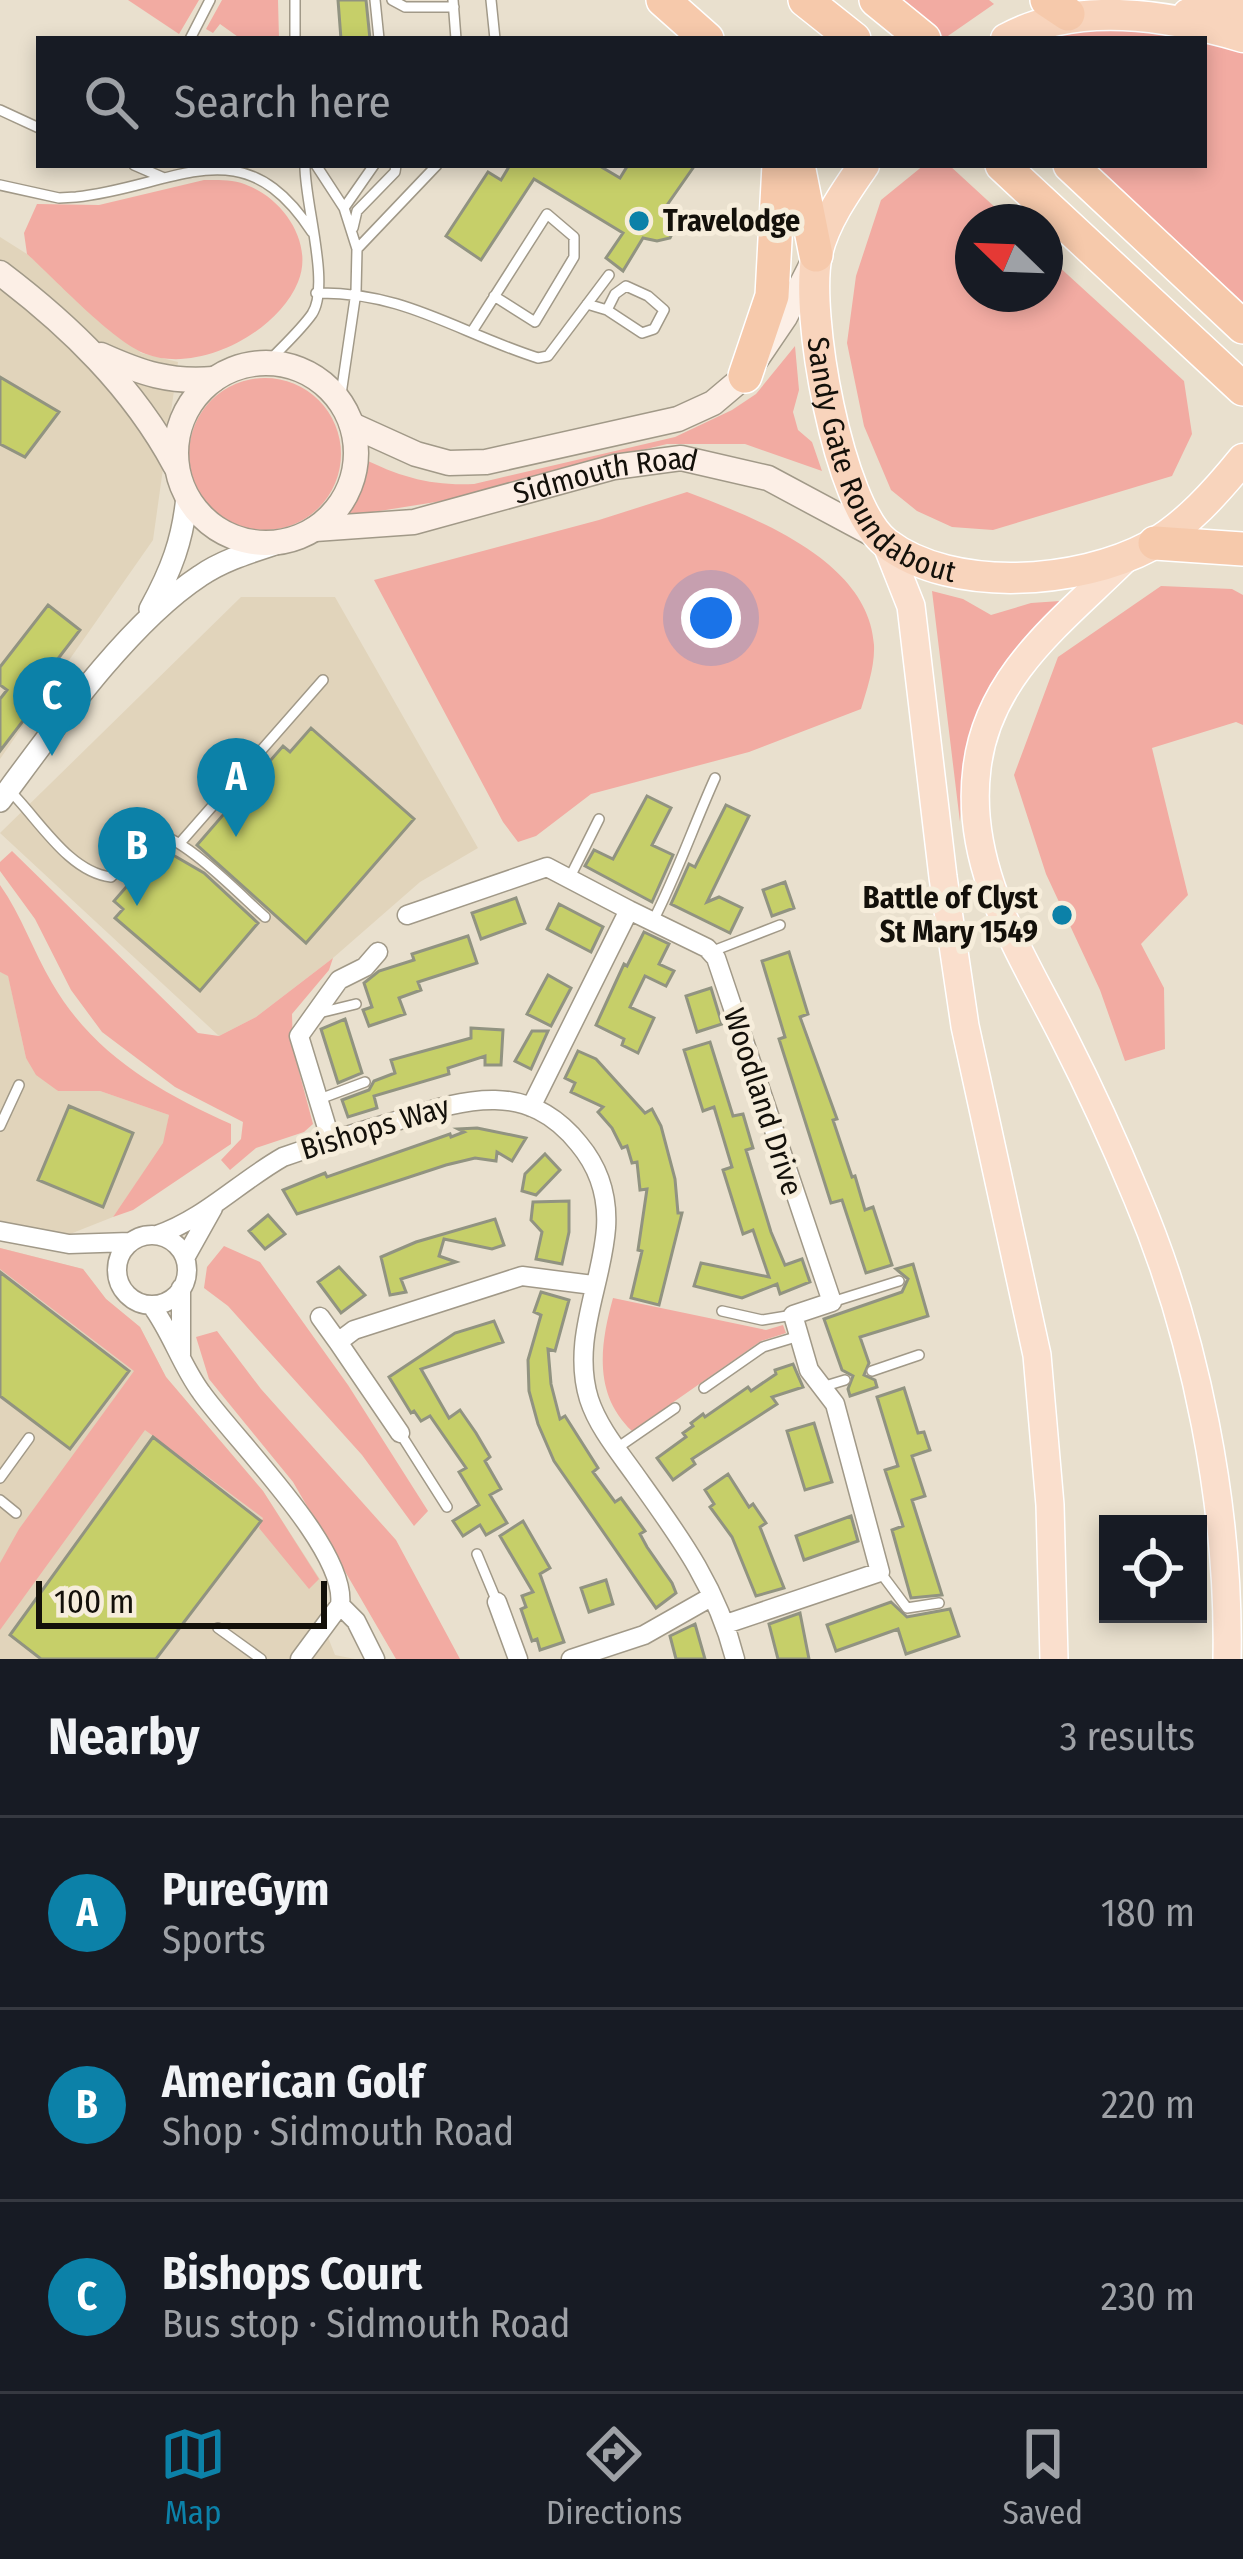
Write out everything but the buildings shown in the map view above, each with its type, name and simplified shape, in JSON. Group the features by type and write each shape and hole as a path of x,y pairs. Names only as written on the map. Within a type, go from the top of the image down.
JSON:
{"highway":[{"path":"663,0 704,36"},
{"path":"805,0 850,36"},
{"path":"876,0 920,36"},
{"path":"1012,36 1058,7 1170,16 1243,8"},
{"path":"1170,16 1243,37"},
{"path":"745,376 772,296 779,168"},
{"path":"799,168 816,255"},
{"name":"Sandy Gate Roundabout","path":"862,168 843,196 816,255 816,315 830,414 846,472 884,541 932,565 974,577 1029,578 1140,550 1214,494 1243,459"},
{"path":"1005,168 1231,378"},
{"path":"1073,168 1243,327"},
{"path":"1140,550 1243,549"}],"main road":[{"name":"Sidmouth Road","path":"352,425 416,454 449,463 486,462 678,419 712,403 745,376 784,317 816,255"},
{"path":"0,273 93,351 160,436 187,496 203,518 225,534 250,542 278,543 315,529 337,509 351,484 356,454 352,425 340,401 308,373 267,363 244,365 214,379 196,396 176,442 176,467"},
{"path":"93,351 142,374 170,381 214,379"},
{"name":"Sidmouth Road","path":"315,529 414,523 614,466 681,458 786,485 884,541"},
{"path":"884,541 911,606 965,1026 1037,1355 1050,1505 1054,1659"},
{"path":"1140,550 1045,634 1002,691 977,765 974,811 986,874 1017,953 1064,1039 1139,1201 1187,1346 1219,1490 1227,1659"}],"street":[{"path":"4,795 141,625 172,569 184,533 187,496"},
{"path":"141,625 199,576 278,543"},
{"path":"407,915 547,867 712,952"},
{"path":"467,868 473,891"},
{"path":"629,910 532,1107 576,1139 599,1178 606,1202 606,1232 584,1347 584,1374 596,1414 702,1570 726,1624 735,1659"},
{"path":"331,1141 299,1036 339,980 365,967 378,952"},
{"name":"Woodland Drive","path":"712,952 758,1088 770,1109 782,1161 832,1302"},
{"path":"285,1074 306,1067"},
{"name":"Bishops Way","path":"157,1235 213,1208 283,1157 469,1099 511,1100 532,1107"},
{"name":"Bishops Way","path":"184,1258 213,1208"},
{"path":"0,1231 69,1244 130,1242 157,1235 171,1240 187,1271 181,1288 182,1361"},
{"path":"117,1272 130,1242"},
{"path":"69,1244 117,1272 128,1295 151,1304 170,1299 181,1288"},
{"path":"338,1342 354,1330 522,1276 593,1285"},
{"path":"726,1624 880,1572 836,1404 809,1370 793,1315 832,1302"},
{"path":"151,1304 202,1394 289,1497 340,1583 340,1605 300,1659"},
{"path":"320,1317 400,1433"},
{"path":"571,1659 644,1635 711,1597"},
{"path":"497,1602 518,1659"},
{"path":"340,1605 356,1621 375,1659"}],"lane":[{"path":"192,36 210,0"},
{"path":"295,0 295,36"},
{"path":"375,0 379,36"},
{"path":"392,0 405,7 453,4 456,36"},
{"path":"491,0 495,36"},
{"path":"0,110 36,127"},
{"path":"141,168 164,178"},
{"path":"267,363 312,314 316,248 305,168"},
{"path":"318,168 344,208 357,249 356,292 340,401"},
{"path":"344,208 372,168"},
{"path":"353,228 357,211 396,168"},
{"path":"357,249 434,168"},
{"path":"0,185 58,198 105,194 210,169 249,173 277,189 312,232"},
{"path":"473,330 494,296 547,214 574,237 574,257 535,322 494,296"},
{"path":"316,293 356,292 431,312 538,358 548,356 609,275"},
{"path":"587,304 607,310 642,333 654,329 664,310 626,286 615,294 607,310"},
{"path":"180,843 323,680"},
{"path":"653,921 684,861 687,842 715,778"},
{"path":"4,795 96,875 111,877 148,836 163,833 266,917"},
{"path":"569,878 599,819"},
{"path":"712,952 781,925"},
{"path":"314,1012 326,1014 356,1004"},
{"path":"317,1100 365,1082"},
{"path":"0,1126 19,1085"},
{"path":"832,1302 899,1281"},
{"path":"722,1311 762,1320 793,1315"},
{"path":"704,1388 763,1347 800,1336"},
{"path":"872,1371 919,1355"},
{"path":"822,1387 845,1380"},
{"path":"616,1448 675,1408"},
{"path":"400,1433 447,1507"},
{"path":"0,1478 29,1438"},
{"path":"0,1500 16,1513"},
{"path":"477,1554 497,1602"},
{"path":"880,1572 907,1608 939,1603"},
{"path":"218,1628 261,1659"}],"shaded area":[{"path":"128,0 199,0 179,34"},
{"path":"222,0 278,0 279,36 237,36 220,24 213,33 206,29"},
{"path":"898,0 989,0 994,4 948,36"},
{"path":"1043,20 1243,37 1243,327 1073,168 1207,168 1207,36 1012,36"},
{"path":"920,168 952,168 991,204 955,204 955,312 1063,312 1063,270 1184,381 1192,434 1172,476 993,530 952,527 917,511 891,490 864,426 847,343 856,276 881,200"},
{"path":"204,180 238,182 262,193 293,225 302,253 298,282 288,301 273,318 234,345 189,358 146,354 101,324 27,254 24,233 37,204 99,205"},
{"path":"0,237 27,254 141,353 178,362 153,540 0,759"},
{"path":"795,346 799,390 793,412 798,430 812,442 822,471 745,444 667,444 546,473 492,493 342,517 360,485 362,458 416,479 474,484 675,437 756,394"},
{"path":"265,378 294,384 318,401 335,425 341,454 335,483 318,507 294,524 265,530 236,524 212,507 195,483 189,454 195,425 212,401 236,384"},
{"path":"687,492 743,514 803,546 852,589 867,615 874,645 861,709 749,752 591,794 536,836 518,842 374,580"},
{"path":"1161,586 1232,589 1243,595 1243,725 1236,722 1152,748 1188,895 1141,944 1164,988 1165,1049 1125,1061 1100,990 1046,874 1014,775 1058,657"},
{"path":"932,591 963,599 991,615 1031,603 1060,601 1013,652 983,699 967,753 960,822"},
{"path":"241,597 335,597 478,848 420,882 256,1017 219,1036 0,833"},
{"path":"12,851 198,1033 219,1036 256,1017 333,958 329,970 292,1014 293,1049 313,1124 304,1132 256,1148 230,1170 221,1160 241,1139 243,1122 175,1087 102,1032 71,990 35,919 0,871 0,862"},
{"path":"0,885 52,983 87,1030 154,1084 231,1124 231,1144 133,1210 113,1217 163,1143 169,1115 100,1091 58,1091 36,1075 26,1058 8,976 0,972"},
{"path":"0,972 8,975 26,1058 58,1091 100,1091 169,1115 164,1143 113,1217 65,1236 0,1225"},
{"path":"224,1246 260,1262 348,1385 428,1511 414,1526 362,1455 228,1306 204,1288 207,1267"},
{"path":"0,1248 83,1269 106,1299 140,1327 166,1377 263,1491 325,1587 326,1604 320,1617 335,1655 355,1659 0,1659"},
{"path":"0,1248 83,1269 106,1299 140,1327 166,1377 263,1491 319,1579 309,1589 259,1528 263,1518 145,1430 0,1630 0,1563 19,1529 134,1371 0,1269"},
{"path":"613,1298 766,1330 783,1325 786,1333 761,1341 632,1431 619,1417 605,1385 603,1351"},
{"path":"217,1331 261,1389 396,1540 460,1659 396,1659 293,1482 209,1379 196,1337"}],"place":[{"name":"Travelodge","path":"639,221"},
{"name":"Bishops Court","path":"52,756"},
{"name":"PureGym","path":"236,837"},
{"name":"American Golf","path":"137,906"},
{"name":"Battle of Clyst St Mary 1549","path":"1062,915"}]}
